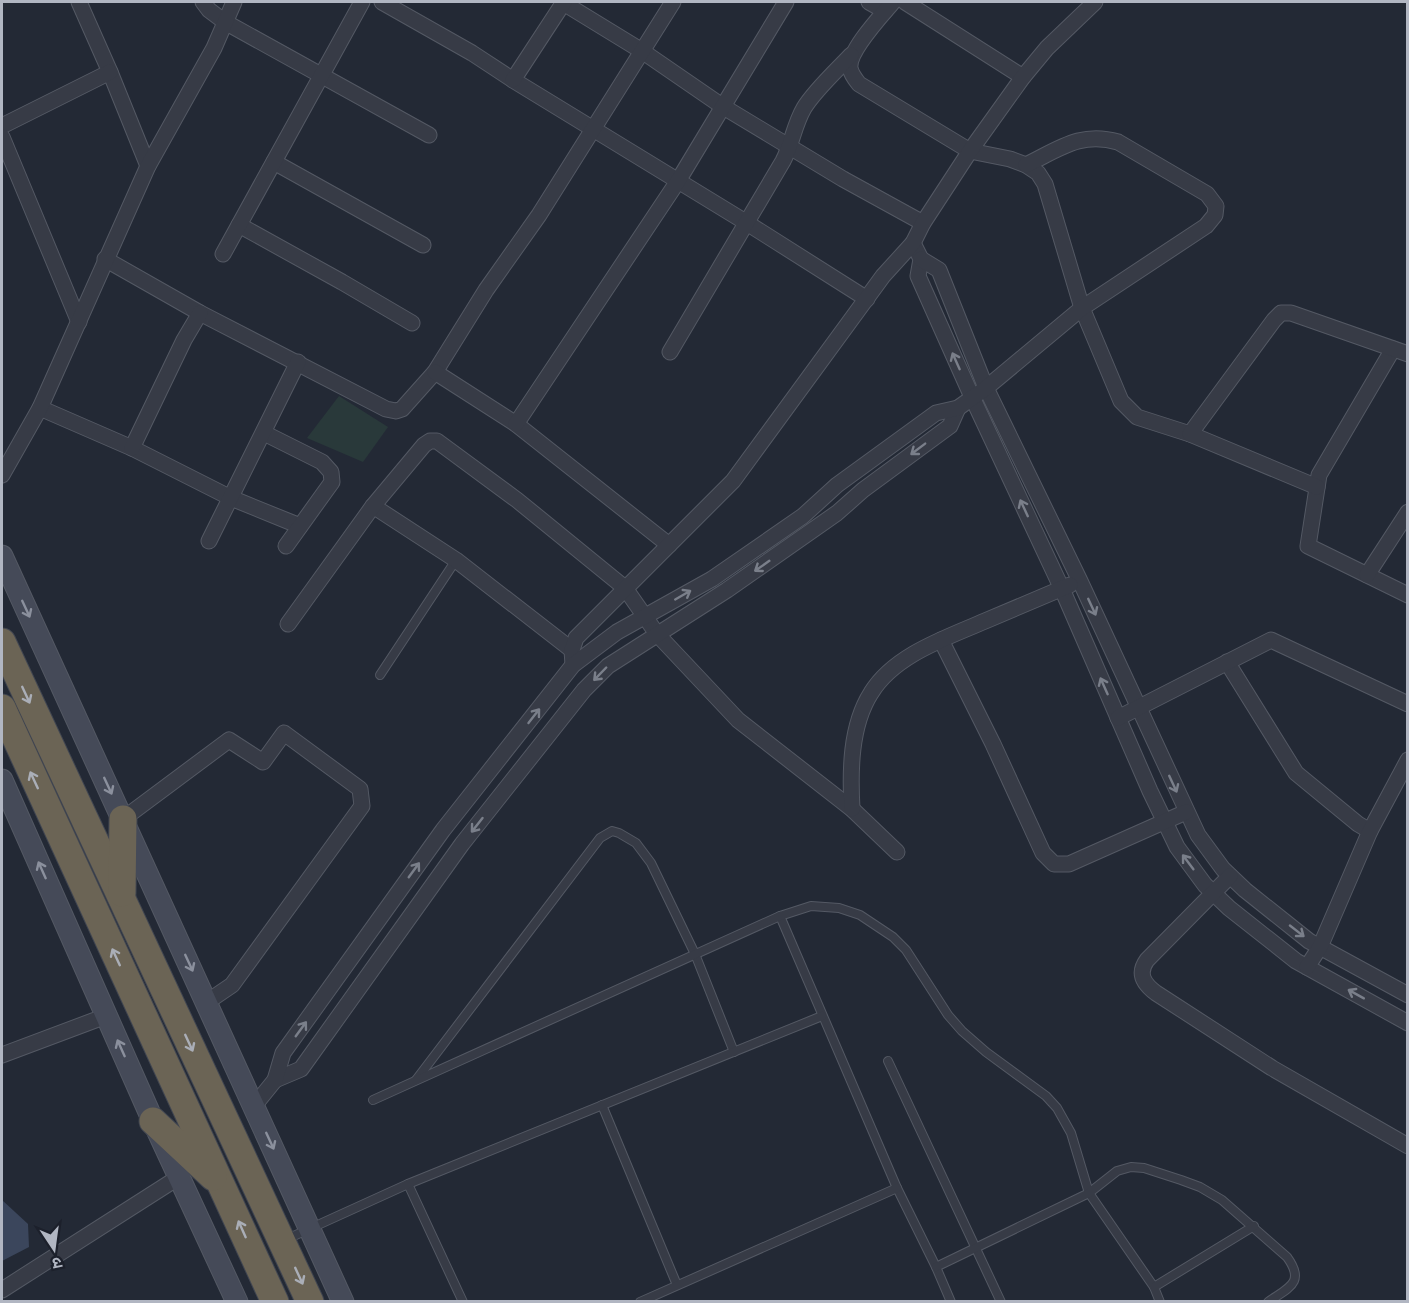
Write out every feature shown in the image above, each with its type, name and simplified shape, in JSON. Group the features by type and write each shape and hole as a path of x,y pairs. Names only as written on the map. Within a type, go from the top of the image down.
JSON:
{"highway":[{"path":"2,642 310,1302"},
{"path":"2,708 223,1185 274,1302"},
{"path":"122,899 123,819"},
{"path":"153,1121 223,1185"}],"street":[{"path":"79,2 148,166"},
{"path":"203,2 209,10 225,22 429,135"},
{"path":"2,475 40,408 148,166 203,69 234,2"},
{"path":"223,254 362,2"},
{"path":"382,2 472,53 867,299"},
{"path":"513,80 564,2 642,51 722,106 923,224"},
{"path":"105,259 200,313 386,409 396,411 402,409 435,372 486,290 539,215 673,2"},
{"path":"516,424 678,181 786,2"},
{"path":"670,352 791,146 798,119 805,106 851,55 889,6 869,2"},
{"path":"905,2 1023,77"},
{"path":"573,665 572,650 576,638 733,481 883,276 913,243 970,151 1023,77 1047,48 1095,2"},
{"path":"851,55 850,67 853,76 860,84 970,151 1010,159 1038,172 1045,184 1082,308 1121,401 1137,417 1190,435 1317,487"},
{"path":"2,126 110,72"},
{"path":"2,137 79,322"},
{"path":"254,1106 275,1080 283,1053 443,830 573,665 616,632 712,579 803,516 849,476 936,413 958,408 986,388 1082,308 1206,226 1215,215 1216,206 1207,194 1118,142 1102,138 1087,138 1026,165"},
{"path":"274,162 423,245"},
{"path":"239,225 412,323"},
{"path":"913,243 921,259 939,270 986,388 1080,581 1198,835 1230,876 1309,941 1407,995"},
{"path":"921,259 918,276 1062,589 1177,847 1205,885 1237,915 1296,961 1407,1023"},
{"path":"132,448 184,340 200,313"},
{"path":"1190,435 1281,313 1291,313 1407,354"},
{"path":"1392,349 1318,475 1308,546 1407,595"},
{"path":"209,541 298,362"},
{"path":"435,372 516,424 669,546"},
{"path":"40,408 132,448 231,498 300,526"},
{"path":"275,1080 301,1069 462,844 584,690 608,666 727,590 837,513 863,490 950,426 958,408"},
{"path":"264,433 322,462 330,472 332,482 285,546"},
{"path":"288,624 373,506 424,445 430,441 437,441 517,500 625,588 657,634 738,720 852,809 897,852"},
{"path":"849,476 863,490"},
{"path":"373,506 456,560 572,650"},
{"path":"1367,575 1407,512"},
{"path":"2,556 343,1302"},
{"path":"852,809 850,784 858,723 870,694 886,674 941,640 1080,581"},
{"path":"941,640 993,744 1043,853 1054,864 1069,864 1186,812"},
{"path":"1118,717 1270,640 1407,704"},
{"path":"1227,662 1296,773 1358,824 1370,831"},
{"path":"123,819 229,740 263,762 284,732 360,789 362,806 231,985 207,1002"},
{"path":"1307,967 1320,947 1370,831 1407,760"},
{"path":"494,766 511,783"},
{"path":"2,780 153,1121 237,1302"},
{"path":"1230,876 1147,960 1142,971 1144,982 1156,993 1272,1068 1407,1146"},
{"path":"332,985 351,1000"},
{"path":"2,1056 106,1016"},
{"path":"2,1290 179,1177"}],"lane":[{"path":"380,675 456,560"},
{"path":"415,1080 592,847 608,831 619,832 645,852 695,954 734,1052"},
{"path":"373,1100 780,916 811,906 839,908 860,915 893,937 906,950 948,1015 962,1031 986,1052 1046,1096 1057,1108 1071,1133 1089,1193 1154,1287 1160,1302"},
{"path":"780,916 897,1188 951,1302"},
{"path":"282,1241 408,1184 822,1016"},
{"path":"888,1061 1001,1302"},
{"path":"602,1105 677,1285"},
{"path":"936,1267 1089,1193 1117,1171 1137,1167 1200,1187 1222,1200 1287,1257 1296,1273 1296,1279 1292,1286 1268,1302"},
{"path":"408,1184 463,1302"},
{"path":"640,1302 897,1188"},
{"path":"1154,1287 1254,1226"}],"shaded area":[{"path":"339,396 388,427 363,462 307,438"}],"water":[{"path":"2,1200 28,1224 29,1247 2,1261"}]}
